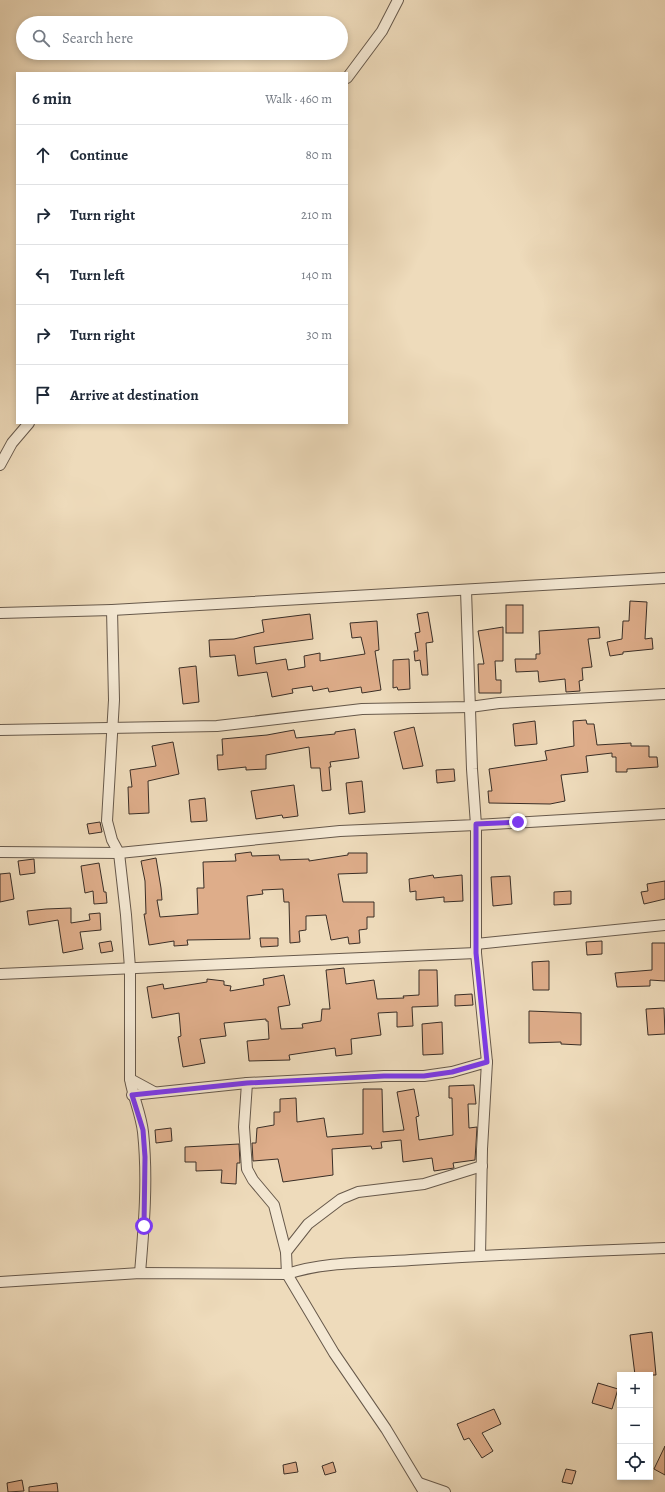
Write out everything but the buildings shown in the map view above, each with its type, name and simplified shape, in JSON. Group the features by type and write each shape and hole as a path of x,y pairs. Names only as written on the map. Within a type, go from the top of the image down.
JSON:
{"street":[{"path":"348,77 382,31 398,0"},
{"path":"0,465 12,443 28,424"},
{"path":"0,612 112,610 665,578"},
{"path":"466,590 476,824 476,948 487,1062 482,1166 480,1256"},
{"path":"112,610 114,700 111,728 107,821 112,840 119,853 130,968 130,1079 132,1095 143,1130 145,1157 144,1226 140,1273"},
{"path":"0,730 244,725 362,709 470,707 499,703 665,694"},
{"path":"0,852 119,853 340,831 665,814"},
{"path":"0,974 476,948 665,924"},
{"path":"132,1095 247,1083 384,1076 424,1076 452,1072 487,1062"},
{"path":"130,1079 154,1092"},
{"path":"247,1083 244,1127 247,1169 249,1175 274,1205 286,1252 288,1274 334,1353 386,1429 422,1488 445,1492"},
{"path":"286,1252 308,1224 341,1199 358,1192 424,1184 482,1166"},
{"path":"0,1282 140,1273 288,1274 305,1268 337,1265 480,1256 665,1248"}],"route":[{"path":"144,1226 146,1185 143,1130 132,1095 247,1083 384,1076 424,1076 452,1072 487,1062 476,953 476,824 518,822"}]}
